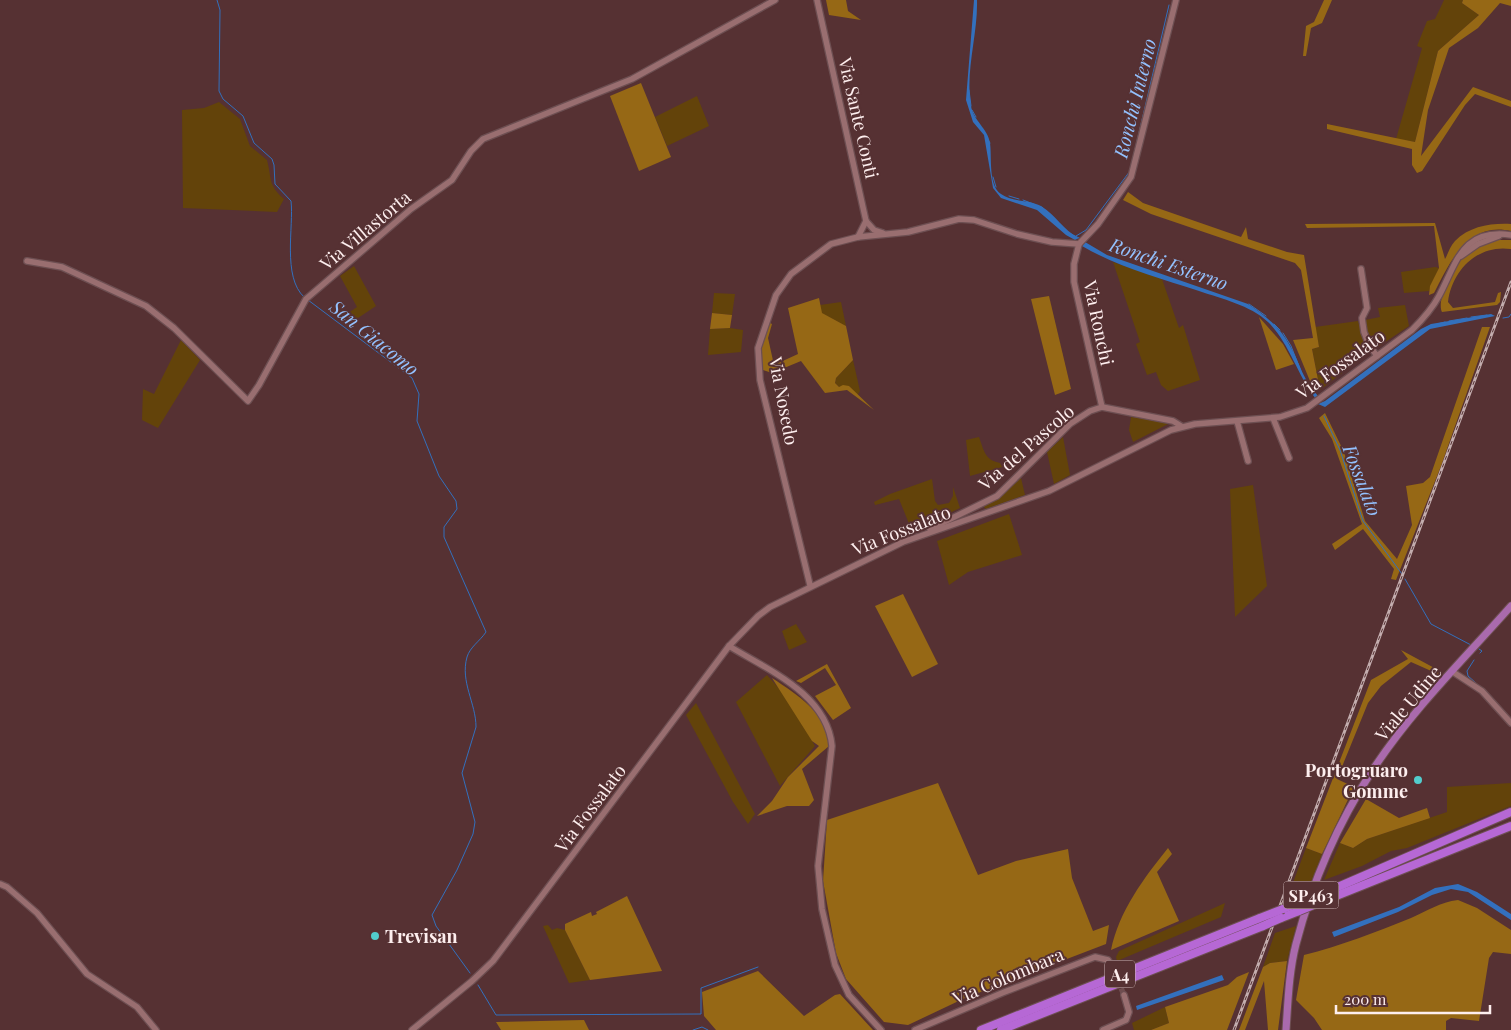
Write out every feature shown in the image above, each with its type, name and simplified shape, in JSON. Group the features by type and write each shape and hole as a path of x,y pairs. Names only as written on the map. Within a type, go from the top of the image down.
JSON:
{"highway":[{"name":"A4","path":"1001,1030 1262,922 1303,901 1511,812"},
{"name":"A4","path":"980,1030 1262,922 1282,918 1511,826"}],"main road":[{"name":"Viale Udine","path":"1286,1030 1290,976 1296,945 1325,860 1348,811 1372,771 1416,714 1511,606"}],"street":[{"name":"Via Villastorta","path":"27,261 62,268 146,306 174,328 248,401 259,385 306,299 411,210 452,180 471,151 483,139 632,78 774,0"},
{"name":"Via Ronchi","path":"1102,407 1073,272 1079,244 1098,224 1131,177 1176,0"},
{"name":"Via Sante Conti","path":"816,1 866,221"},
{"name":"Via Nosedo","path":"810,585 760,380 758,348 776,295 791,274 823,248 858,237 908,232 960,219 974,220 1017,234 1052,242 1079,244"},
{"path":"858,237 866,221 874,230 883,233"},
{"name":"Via Fossalato","path":"412,1030 472,982 493,961 729,646 758,616 770,607 810,585 924,534 1049,491 1181,426 1288,416 1307,408 1425,317 1439,296 1454,261 1466,245 1477,239 1496,234 1508,235"},
{"path":"1361,269 1367,308 1362,318 1364,332 1376,356"},
{"name":"Via del Pascolo","path":"924,534 944,521 997,496 1070,424 1102,407 1173,421 1181,426"},
{"path":"1273,418 1289,458"},
{"path":"1237,421 1248,461"},
{"path":"729,646 799,690 819,710 827,724 832,746 818,866 820,902 835,966 848,995 881,1030"},
{"path":"1453,672 1482,691 1511,723"},
{"path":"0,884 7,887 36,913 87,974 137,1007 156,1030"},
{"name":"Via Colombara","path":"914,1030 1095,957 1108,960 1112,965"},
{"path":"1103,1030 1126,1020 1129,1012 1124,995"}],"shaded area":[{"path":"826,0 846,0 848,11 861,20 829,15"},
{"path":"1324,0 1332,0 1322,23 1311,28 1306,56 1303,56 1306,26 1314,22"},
{"path":"1444,0 1463,0 1462,3 1479,15 1438,51 1415,142 1396,139 1422,48 1417,46 1427,21 1435,19"},
{"path":"1463,0 1511,0 1511,6 1500,3 1478,28 1449,48 1428,110 1421,156 1473,87 1511,101 1511,107 1475,94 1465,105 1422,171 1417,173 1412,165 1412,149 1327,129 1327,124 1415,142 1438,51 1479,15 1462,3"},
{"path":"641,83 671,157 639,171 610,96"},
{"path":"697,96 709,126 667,146 655,117"},
{"path":"219,102 240,119 250,146 267,160 273,186 284,199 277,212 183,208 182,110 204,108"},
{"path":"1128,192 1143,203 1241,237 1246,227 1248,239 1287,252 1304,255 1319,347 1312,349 1320,390 1310,381 1293,340 1313,338 1301,270 1295,263 1151,214 1123,200"},
{"path":"1435,223 1445,259 1455,241 1474,229 1488,225 1511,224 1511,231 1496,230 1483,232 1472,238 1454,257 1434,293 1429,295 1430,286 1439,268 1434,226 1307,228 1305,224"},
{"path":"1496,240 1511,240 1511,249 1488,251 1478,255 1469,262 1455,280 1448,302 1453,308 1495,302 1498,293 1501,292 1500,302 1497,305 1442,312 1441,300 1443,293 1458,263 1473,250"},
{"path":"1113,262 1162,279 1179,328 1183,325 1200,380 1168,391 1161,385 1156,372 1147,375 1136,344 1140,342"},
{"path":"354,266 376,306 349,324 341,318 357,307 340,276"},
{"path":"1439,268 1429,291 1404,293 1401,272"},
{"path":"714,293 735,294 732,315 712,313"},
{"path":"1049,296 1071,389 1055,395 1031,299"},
{"path":"819,298 822,313 846,326 853,360 836,378 835,383 839,387 843,385 849,386 874,410 847,390 825,393 801,361 772,373 763,370 760,351 768,322 772,324 768,338 774,365 798,354 788,308"},
{"path":"841,302 846,326 821,313 820,305"},
{"path":"1405,305 1409,326 1375,349 1368,336 1365,320 1380,317 1378,308"},
{"path":"712,313 732,315 730,328 710,329"},
{"path":"1259,317 1283,344 1294,364 1276,370"},
{"path":"1358,321 1368,353 1320,390 1312,349 1319,347 1315,327"},
{"path":"1482,327 1490,327 1441,466 1396,580 1391,579 1394,569 1363,529 1335,550 1332,544 1362,524 1332,439 1319,418 1325,413 1344,452 1365,521 1397,559 1412,525 1406,486 1423,483 1430,477"},
{"path":"730,328 743,330 741,352 708,355 710,329"},
{"path":"181,340 200,360 158,428 142,420 143,389 154,394"},
{"path":"853,360 860,391 857,396 849,386 839,387 835,383 836,378"},
{"path":"1131,417 1170,423 1133,442 1129,430"},
{"path":"979,437 988,457 1000,463 1002,467 970,476 966,440"},
{"path":"1063,437 1070,475 1054,484 1047,452"},
{"path":"1021,478 1025,495 986,509 983,506 1002,495"},
{"path":"932,479 935,501 938,505 949,503 953,496 953,487 960,508 912,531 899,499 875,505 874,502 890,494"},
{"path":"1253,485 1267,586 1235,617 1230,489"},
{"path":"1009,514 1022,555 968,572 949,585 937,541"},
{"path":"903,594 938,664 912,677 875,606"},
{"path":"796,624 807,642 789,650 782,631"},
{"path":"1401,650 1440,671 1438,674 1411,662 1381,686 1368,703 1337,779 1354,787 1322,854 1306,848 1371,680 1408,659"},
{"path":"827,664 851,708 833,720 815,696 836,685 825,668 801,683 796,681"},
{"path":"767,675 790,701 815,746 780,786 736,702"},
{"path":"772,678 801,698 817,714 827,734 829,746 802,769 814,800 809,806 787,806 757,816 772,801 788,777 819,746 812,741"},
{"path":"696,703 755,814 748,824 733,802 686,715"},
{"path":"938,783 978,875 1016,861 1068,849 1072,878 1093,931 1109,925 1106,944 965,998 908,1025 884,1022 846,979 836,953 823,881 827,820"},
{"path":"1511,783 1511,806 1407,848 1391,851 1362,866 1324,880 1340,843 1353,848 1367,839 1447,812 1447,787"},
{"path":"1366,799 1399,818 1427,808 1430,818 1367,839 1353,848 1340,843"},
{"path":"1168,848 1172,854 1157,872 1179,921 1111,950 1126,908 1150,871"},
{"path":"1306,848 1322,854 1309,887 1288,896"},
{"path":"627,896 662,971 590,980 565,930 565,924 591,912 592,916 597,914 596,912"},
{"path":"1458,900 1477,908 1511,930 1511,954 1493,952 1489,958 1479,1021 1451,1018 1446,1021 1446,1030 1322,1030 1314,1018 1296,1000 1304,955 1358,938 1439,905"},
{"path":"1225,903 1221,917 1117,961 1116,957 1119,951"},
{"path":"548,925 552,930 557,928 565,930 590,980 569,983 543,926"},
{"path":"1296,926 1287,961 1270,963 1263,967 1275,933"},
{"path":"1287,961 1278,1030 1268,1030 1264,981 1245,1030 1239,1030 1263,967 1270,963"},
{"path":"758,971 804,1016 835,995 840,994 873,1030 716,1030 704,1016 702,992"},
{"path":"1249,972 1227,1030 1151,1030 1169,1023 1165,1007 1228,985 1237,977"},
{"path":"1165,1007 1169,1023 1151,1030 1134,1030 1132,1023"},
{"path":"584,1020 589,1030 501,1030 496,1022"}],"water":[{"path":"974,0 977,0 977,13 970,79 971,106 972,111 989,138 994,184 997,190 1005,197 1041,206 1068,231 1079,238 1075,240 1066,235 1037,210 1001,198 993,188 984,135 973,122 966,100"},
{"path":"1085,242 1107,255 1248,304 1266,317 1282,333 1294,353 1305,378 1319,397 1316,399 1309,390 1282,340 1261,316 1235,303 1139,272 1110,260 1082,246"},
{"path":"1491,314 1495,316 1430,329 1325,407 1318,404 1325,401 1421,329 1431,324"},
{"path":"1458,884 1477,892 1511,914 1511,920 1468,892 1451,889 1432,895 1398,912 1334,937 1332,932 1399,907 1435,888"},
{"path":"1222,975 1224,980 1137,1010 1136,1006"}],"waterway":[{"name":"San Giacomo","path":"217,0 220,10 219,91 223,99 243,116 254,143 272,159 275,184 291,201 291,264 297,288 304,297"},
{"name":"Ronchi Interno","path":"1076,236 1086,230 1130,171 1169,5"},
{"name":"Ronchi Esterno","path":"969,90 971,106"},
{"name":"Ronchi Esterno","path":"972,110 976,117"},
{"name":"Ronchi Esterno","path":"977,121 990,143"},
{"name":"Ronchi Esterno","path":"993,177 996,187"},
{"name":"Ronchi Esterno","path":"1009,196 1019,199"},
{"name":"Ronchi Esterno","path":"1023,200 1036,205"},
{"name":"Ronchi Esterno","path":"1042,207 1065,231"},
{"name":"Ronchi Interno","path":"1069,233 1081,239"},
{"name":"San Giacomo","path":"308,300 412,378 419,394 417,421 439,476 456,501 457,509 444,527 444,537 486,632 470,650 465,666 465,675 474,709 476,727 462,773 475,822 473,834 457,870 432,915 436,926 470,973"},
{"name":"Ronchi Esterno","path":"1249,304 1266,316"},
{"name":"Ronchi Esterno","path":"1503,318 1509,317 1511,314"},
{"name":"Ronchi Esterno","path":"1471,317 1487,315"},
{"name":"Ronchi Esterno","path":"1449,321 1467,318"},
{"name":"Ronchi Esterno","path":"1437,324 1445,322"},
{"name":"Ronchi Esterno","path":"1274,324 1280,330"},
{"name":"Ronchi Esterno","path":"1283,333 1291,346 1304,379"},
{"name":"Fossalato","path":"1324,416 1340,450 1363,521 1402,574"},
{"name":"Fossalato","path":"1405,579 1431,624 1471,645"},
{"name":"Fossalato","path":"1479,649 1482,651 1480,653"},
{"name":"Fossalato","path":"1474,660 1467,671 1468,676 1476,683"},
{"name":"Fossalato","path":"1500,707 1509,717"},
{"path":"478,985 496,1015 701,1014 701,988 758,967"},
{"path":"693,1030 702,1027 708,1030"}],"tunnel":[{"path":"1111,965 1124,995"}],"railway":[{"path":"1234,1030 1511,282"}],"place":[{"name":"Portogruaro Gomme","path":"1418,780"},
{"name":"Trevisan","path":"375,936"}]}
